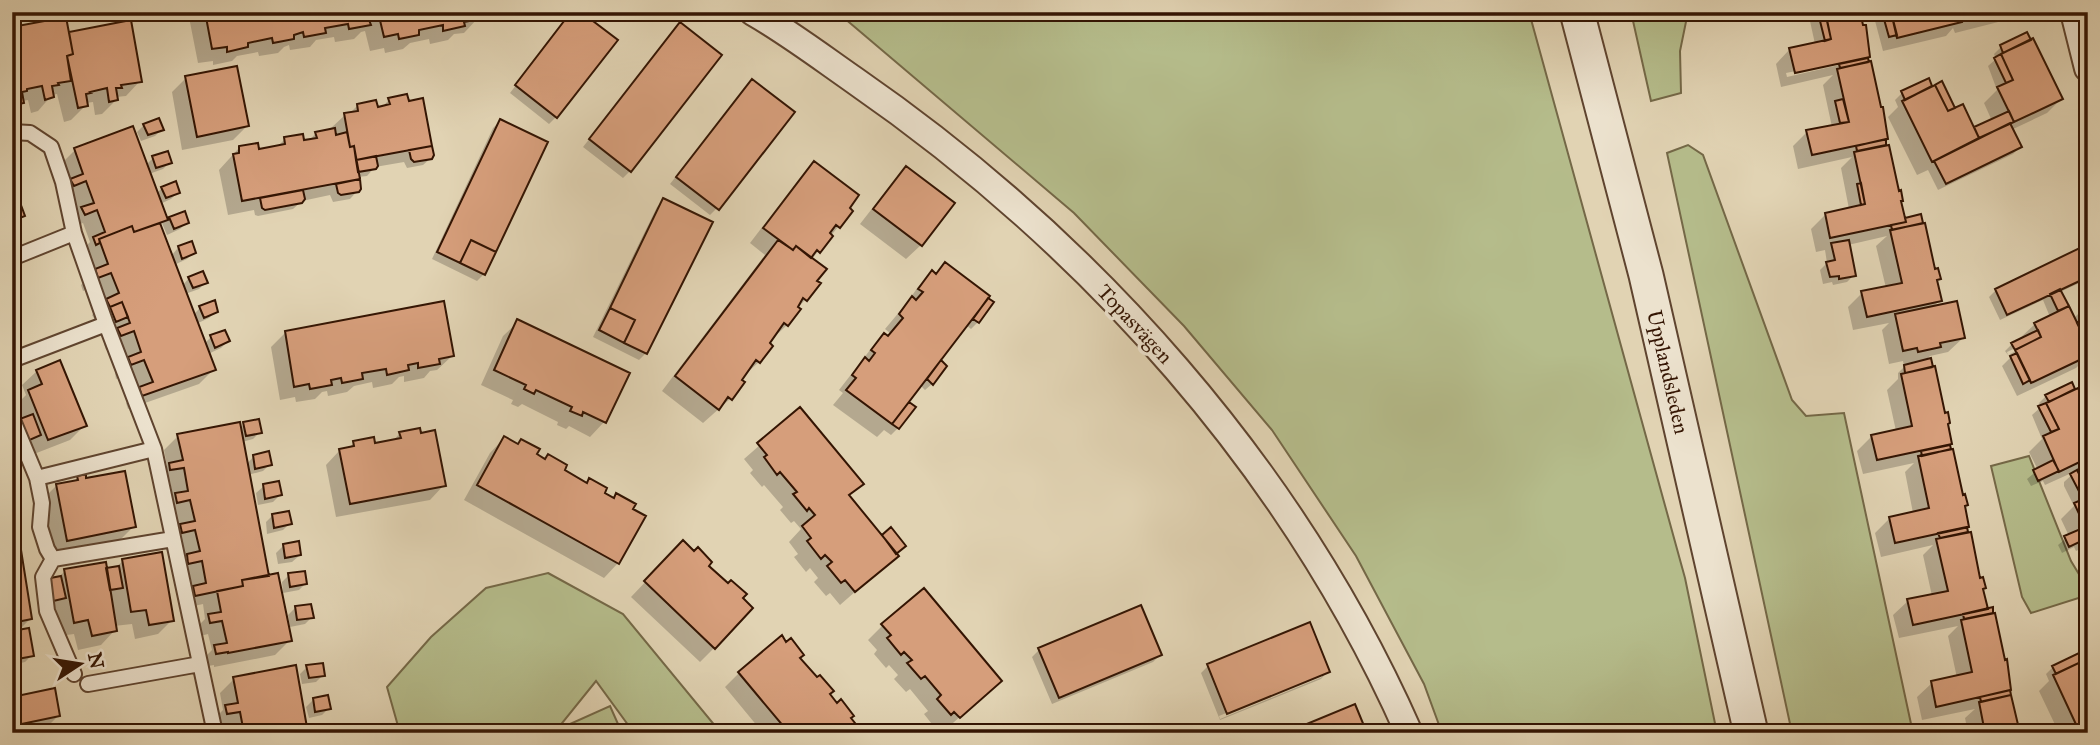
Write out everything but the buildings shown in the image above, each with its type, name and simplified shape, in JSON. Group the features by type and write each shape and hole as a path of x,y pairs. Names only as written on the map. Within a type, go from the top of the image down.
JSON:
{"street":[{"name":"Topasvägen","path":"753,12 908,117 1020,209 1118,304 1186,378 1245,452 1308,544 1385,678 1409,733"},
{"name":"Upplandsleden","path":"1577,12 1646,275 1751,733"},
{"path":"2079,14 2088,68"}],"lane":[{"path":"12,132 30,133 51,147 63,181 74,233 154,449 215,733"},
{"path":"12,258 74,233"},
{"path":"12,360 106,324"},
{"path":"12,418 37,478 43,503 40,527 53,559"},
{"path":"37,478 154,449"},
{"path":"53,559 173,539"},
{"path":"53,559 43,577 47,611 74,674"},
{"path":"88,684 200,664"}],"green space":[{"path":"837,12 1529,12 1685,578 1717,733 1442,733 1424,684 1356,556 1272,430 1184,326 1074,213"},
{"path":"1631,12 1688,12 1680,51 1681,93 1651,101"},
{"path":"1688,145 1703,155 1792,400 1806,416 1844,413 1913,733 1792,733 1667,153"},
{"path":"2029,456 2071,561 2088,589 2088,595 2031,613 2022,597 1991,466"},
{"path":"548,573 623,614 721,733 634,733 596,681 559,727 545,733 400,733 387,687 431,637 486,588"},
{"path":"610,706 622,733 550,733"}]}
